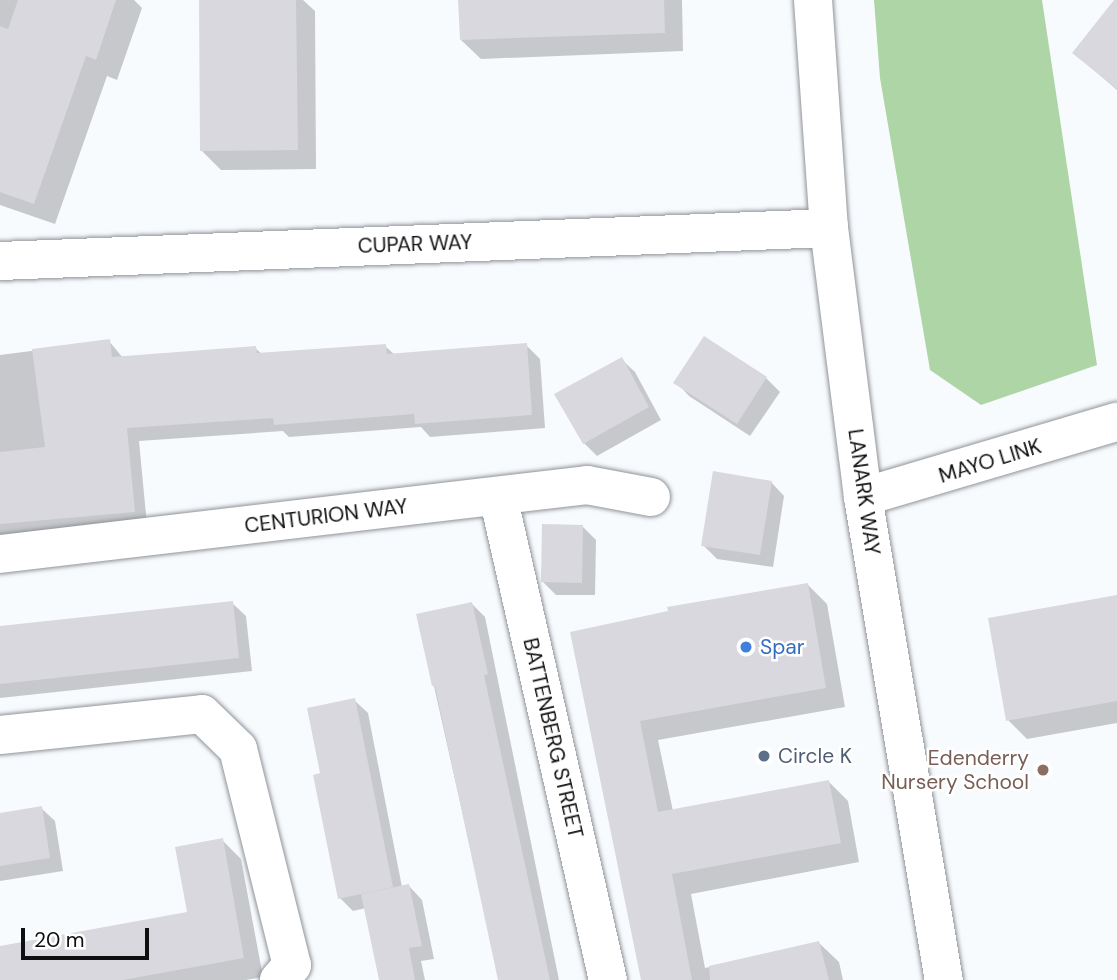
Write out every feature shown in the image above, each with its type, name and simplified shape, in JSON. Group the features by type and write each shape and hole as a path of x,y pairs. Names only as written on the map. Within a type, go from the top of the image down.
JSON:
{"street":[{"name":"LANARK WAY","path":"813,0 829,228 863,497 944,980"},
{"name":"CUPAR WAY","path":"0,261 829,228"},
{"name":"MAYO LINK","path":"863,497 1117,422"},
{"name":"CENTURION WAY","path":"0,554 587,485 651,497"},
{"name":"BATTENBERG STREET","path":"498,496 608,980"},
{"path":"0,735 202,713 238,749 285,972"}],"green space":[{"path":"874,0 1042,0 1097,365 981,405 930,370 880,78"}],"building":[{"path":"18,0 116,0 96,60 86,56 34,204 0,192 0,26 8,29"},
{"path":"199,0 296,0 298,150 200,151"},
{"path":"458,0 664,0 665,33 460,40"},
{"path":"1114,0 1117,0 1117,89 1072,53"},
{"path":"704,336 767,377 737,424 673,383"},
{"path":"110,339 112,357 256,346 257,353 386,344 387,354 527,343 532,415 415,424 414,414 274,425 273,418 127,428 135,512 0,524 0,452 45,447 32,349"},
{"path":"622,357 649,407 583,444 554,394"},
{"path":"713,471 772,481 760,555 701,546"},
{"path":"542,524 583,525 582,583 541,582"},
{"path":"808,583 826,688 640,721 658,812 829,780 841,843 672,874 692,980 641,980 570,632 668,611 667,607"},
{"path":"1117,595 1117,701 1006,721 988,618"},
{"path":"233,601 239,658 0,684 0,626"},
{"path":"472,602 488,674 484,675 550,980 498,980 435,686 432,686 416,614"},
{"path":"355,698 393,887 338,899 313,775 320,773 307,708"},
{"path":"42,806 50,858 0,866 0,813"},
{"path":"223,838 244,958 123,980 0,980 0,946 187,912 175,847"},
{"path":"409,884 422,946 409,948 415,980 379,980 361,894"},
{"path":"819,941 829,980 710,980 709,966"}],"place":[{"name":"Spar","path":"746,647"},
{"name":"Circle K","path":"764,756"},
{"name":"Edenderry Nursery School","path":"1043,770"}]}
